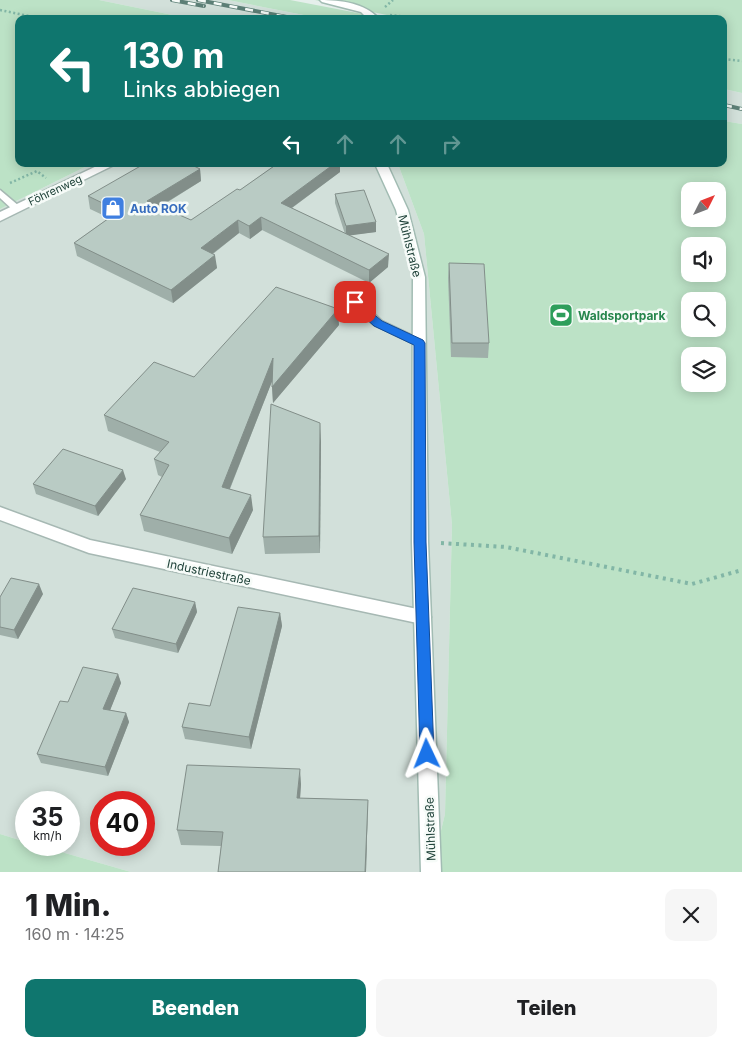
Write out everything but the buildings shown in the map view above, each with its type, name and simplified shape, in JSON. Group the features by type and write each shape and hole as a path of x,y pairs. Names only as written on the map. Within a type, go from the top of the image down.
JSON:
{"street":[{"path":"325,0 357,7 370,15"},
{"name":"Föhrenweg","path":"0,217 104,167"},
{"name":"Mühlstraße","path":"382,167 402,210 419,277 420,542 431,872"},
{"name":"Industriestraße","path":"0,513 89,546 422,618"}],"lane":[{"path":"0,193 16,208"},
{"path":"355,302 378,323 420,343"}],"path":[{"path":"0,10 24,15"},
{"path":"390,15 403,15"},
{"path":"727,59 742,61"},
{"path":"7,184 37,171 60,188"},
{"path":"420,542 506,547 692,584 742,570"}],"shaded area":[{"path":"99,0 228,0 304,15 172,15"},
{"path":"727,90 742,93 742,124 727,122"},
{"path":"85,167 399,167 424,234 452,525 445,814 431,872 131,872 75,856 80,856 80,791 15,791 15,839 0,834 0,209"}],"green space":[{"path":"0,0 99,0 172,15 15,15 15,167 85,167 0,209"},
{"path":"228,0 290,0 368,15 304,15"},
{"path":"315,0 742,0 742,93 727,90 727,15 387,15"},
{"path":"727,122 742,124 742,872 431,872 445,814 452,525 424,234 399,167 727,167"},
{"path":"0,834 15,839 15,856 75,856 131,872 0,872"}],"railway":[{"path":"172,0 204,6"},
{"path":"198,0 276,15"},
{"path":"727,106 742,109"}],"place":[{"name":"Auto ROK","path":"113,208"},
{"name":"Waldsportpark","path":"561,315"}],"route":[{"path":"355,302 378,323 420,343 420,542 427,754"}]}
